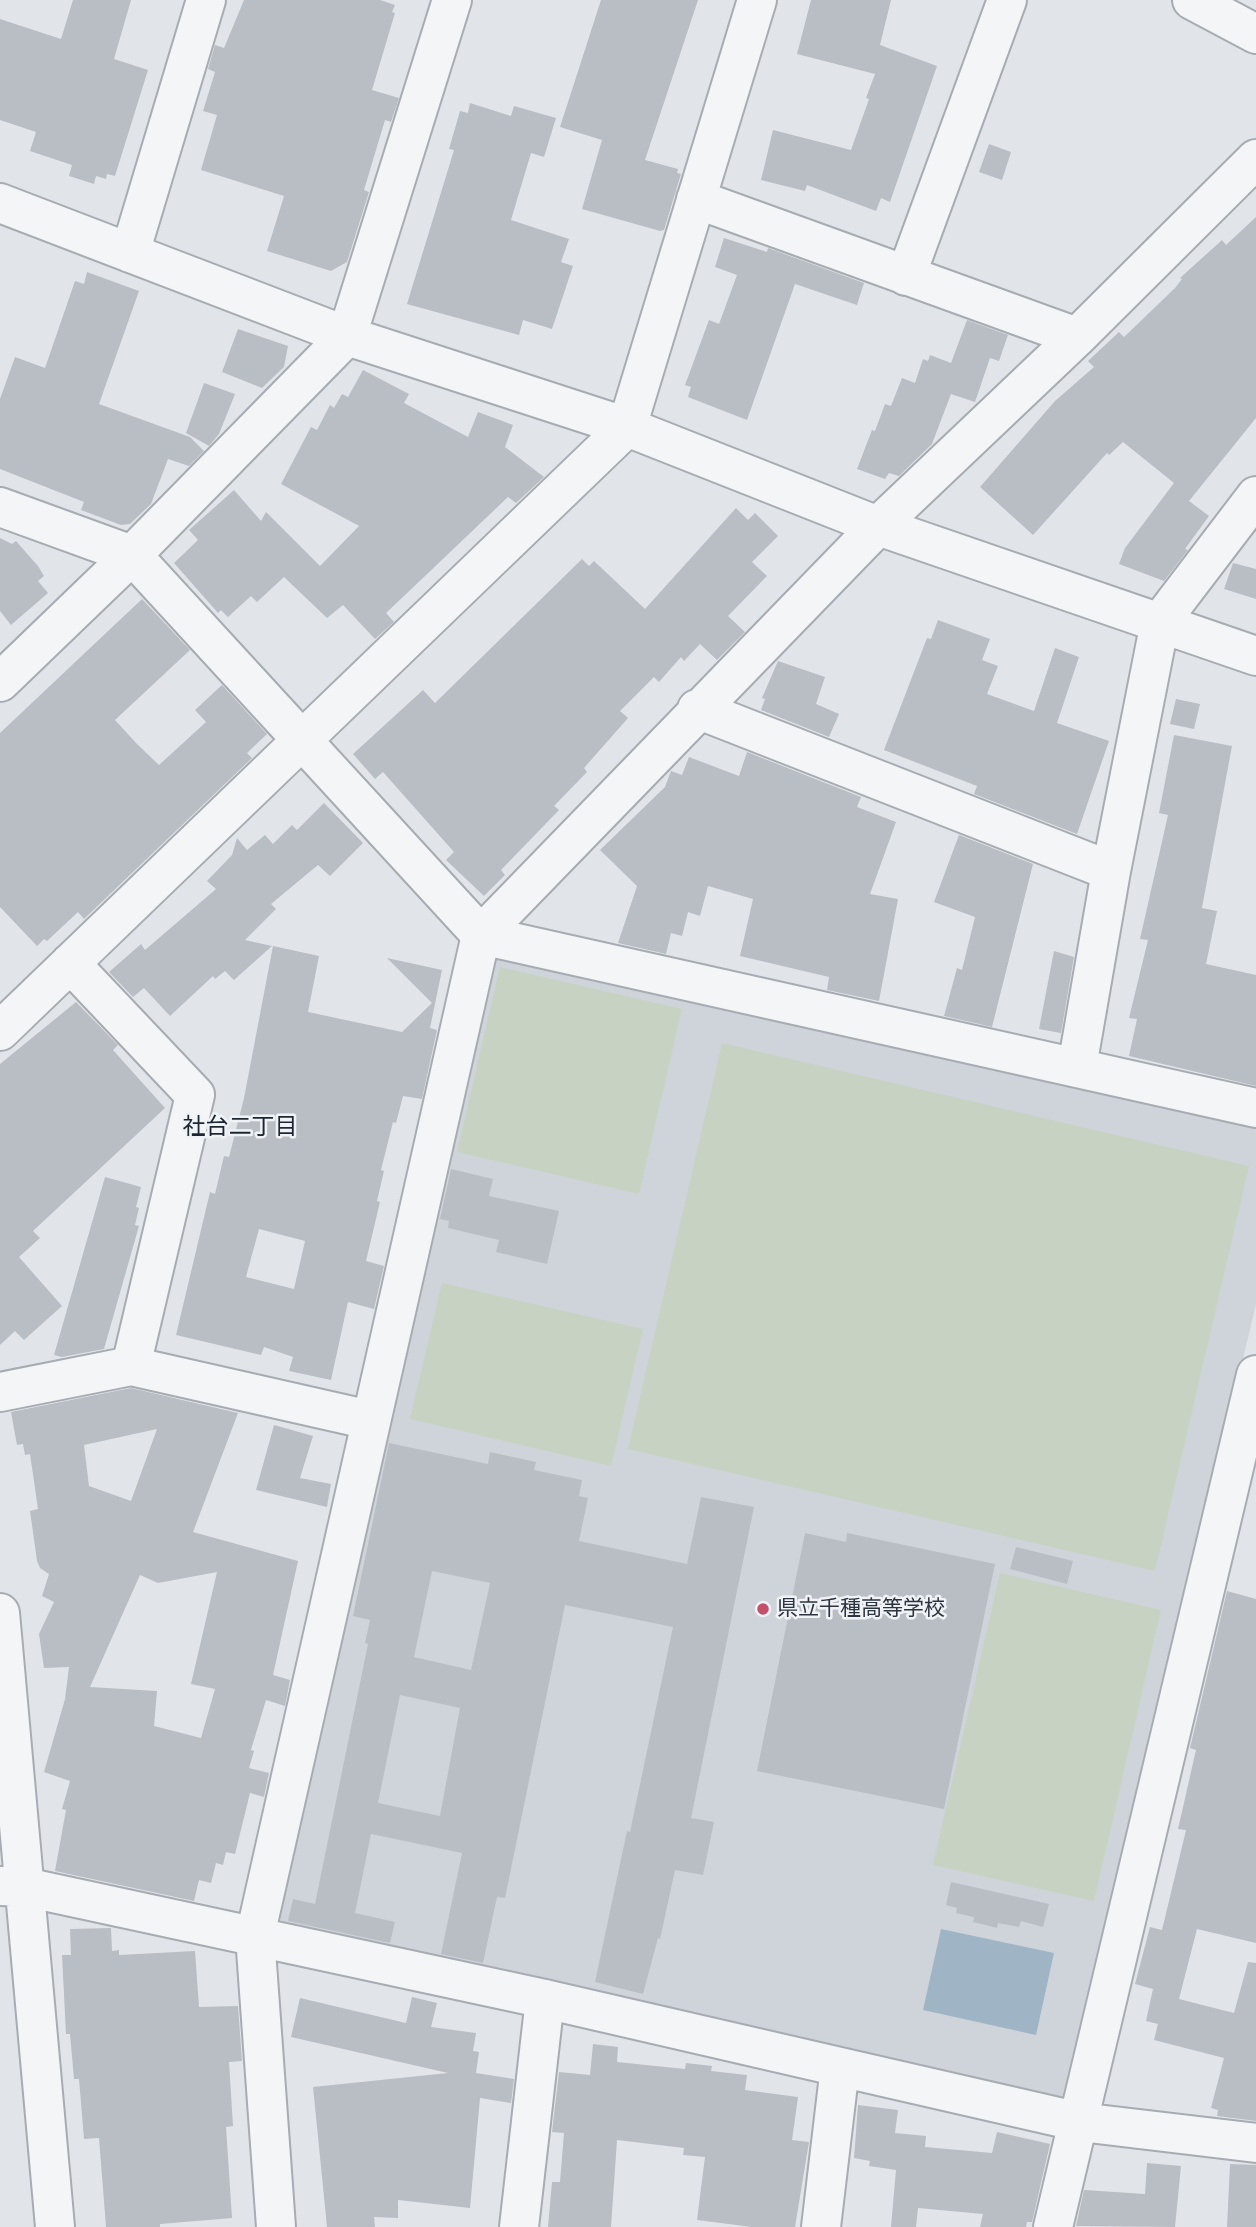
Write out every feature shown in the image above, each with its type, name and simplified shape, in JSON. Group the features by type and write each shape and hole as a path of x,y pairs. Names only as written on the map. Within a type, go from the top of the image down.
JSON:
{"street":[{"path":"130,253 206,0"},
{"path":"0,682 132,555 347,336 452,0"},
{"path":"0,1031 627,427 757,0"},
{"path":"906,275 1007,0"},
{"path":"1192,0 1256,34"},
{"path":"276,2227 255,1936 481,935 697,709 878,526 1077,337 1256,159"},
{"path":"696,199 1077,337"},
{"path":"0,203 347,336 627,427 878,526 1256,656"},
{"path":"1077,1067 1111,871 1160,622 1256,496"},
{"path":"0,507 132,555 481,935 1256,1108"},
{"path":"697,709 1111,871"},
{"path":"70,963 195,1095 131,1366"},
{"path":"0,1392 131,1366 370,1420"},
{"path":"1053,2227 1245,1477 1256,1375"},
{"path":"0,1614 13,1886 55,2227"},
{"path":"13,1886 545,1999 1080,2123 1256,2143"},
{"path":"519,2227 545,1999"},
{"path":"821,2227 839,2067"}],"shaded area":[{"name":"県立千種高等学校","path":"498,950 1256,1123 1256,1304 1068,2100 283,1924 277,1913 482,962"}],"green space":[{"path":"500,967 682,1009 639,1194 457,1152"},
{"path":"722,1043 1249,1166 1155,1571 628,1449"},
{"path":"442,1283 643,1329 611,1466 410,1419"},
{"path":"1000,1573 1161,1610 1094,1901 933,1865"}],"water":[{"path":"941,1929 1054,1953 1036,2035 923,2010"}],"building":[{"path":"73,0 131,0 114,59 148,70 115,176 107,174 106,179 96,176 94,184 69,176 72,165 30,151 36,132 0,120 0,19 61,39"},
{"path":"244,0 380,0 395,5 372,90 399,98 391,122 385,120 364,190 369,192 347,262 331,271 267,251 284,196 201,170 217,115 203,111 215,72 208,69 215,45 224,48"},
{"path":"601,0 698,0 645,160 678,169 677,173 681,174 664,230 582,209 602,140 560,127"},
{"path":"811,0 891,0 880,45 937,66 890,202 881,198 876,211 807,185 805,191 761,180 773,130 851,150 869,99 866,98 875,74 797,54"},
{"path":"470,103 511,116 514,106 556,118 544,157 531,153 511,220 569,239 561,262 573,266 552,329 523,320 519,335 407,304 454,150 449,149 460,111 468,113"},
{"path":"989,144 1011,152 1002,180 979,172"},
{"path":"1256,217 1256,418 1189,501 1209,516 1185,549 1188,550 1164,581 1119,564 1125,548 1174,483 1123,442 1109,455 1107,453 1033,535 980,487 1055,401 1094,367 1088,361 1119,332 1124,337 1175,288 1182,279 1180,278 1222,240 1226,245"},
{"path":"724,238 767,252 768,248 864,283 857,305 795,284 747,420 688,397 691,387 685,385 709,320 719,324 737,275 715,267"},
{"path":"87,272 139,291 99,404 190,437 204,451 189,466 168,459 151,504 130,524 121,525 81,510 84,502 0,469 0,399 15,357 45,368 75,281 84,284"},
{"path":"967,320 1008,335 999,361 990,358 975,402 951,394 932,444 899,476 889,473 885,479 857,469 872,430 875,431 885,404 891,406 902,378 915,383 923,359 928,361 930,355 951,363"},
{"path":"238,329 288,346 284,367 262,388 222,372"},
{"path":"363,370 409,394 404,403 468,437 478,412 513,425 505,447 544,477 516,503 508,497 386,613 394,622 375,639 343,605 327,618 284,577 257,602 251,596 228,617 221,610 218,613 174,563 198,540 189,530 234,490 261,521 266,512 320,566 359,526 281,484 311,427 317,430 330,405 334,408 342,394 348,397"},
{"path":"204,383 235,394 219,434 209,446 186,433"},
{"path":"736,508 748,520 755,513 778,536 752,562 767,576 728,616 745,632 717,660 700,644 684,661 681,657 659,682 654,677 620,711 628,718 584,768 587,772 554,806 559,810 501,870 505,875 484,896 446,860 454,852 383,772 375,779 353,754 423,690 435,703 582,559 589,566 594,561 645,609"},
{"path":"0,538 12,544 16,541 38,566 44,576 38,581 48,593 11,625 0,611"},
{"path":"1233,563 1256,569 1256,599 1224,589"},
{"path":"142,599 190,650 115,720 137,744 159,765 206,722 195,710 222,685 267,734 247,753 252,758 84,919 78,912 47,941 44,939 37,946 0,907 0,733"},
{"path":"938,620 990,639 982,660 998,666 987,694 1034,711 1055,648 1079,657 1057,723 1109,741 1077,834 974,794 977,786 884,750 927,638 931,639"},
{"path":"778,661 825,677 816,704 839,714 829,737 761,710 765,699 762,698"},
{"path":"1176,699 1200,704 1194,729 1170,724"},
{"path":"1174,735 1232,746 1202,908 1217,911 1206,964 1256,975 1256,1086 1129,1056 1137,1019 1129,1018 1148,940 1140,939 1168,815 1159,813"},
{"path":"747,752 861,797 857,807 896,822 870,894 898,899 879,1001 827,990 829,977 740,956 753,899 708,886 700,916 688,912 682,936 671,933 666,954 618,943 637,886 600,850 665,787 671,771 682,775 689,757 739,776"},
{"path":"324,803 363,843 330,876 318,865 271,904 276,909 245,940 272,946 234,980 225,971 215,979 213,976 170,1016 144,988 133,997 109,972 141,944 145,950 216,889 207,881 232,855 237,838 247,850 265,835 273,844 292,825 297,830"},
{"path":"959,835 1033,864 992,1027 944,1016 957,968 962,970 975,917 934,902"},
{"path":"273,946 319,956 308,1012 402,1032 432,1003 387,958 442,970 430,1028 437,1030 422,1099 403,1096 396,1123 393,1122 381,1170 384,1171 377,1201 380,1202 366,1261 384,1266 374,1309 348,1302 331,1380 289,1371 293,1357 264,1347 261,1355 176,1335 210,1192 215,1194 224,1156 229,1157 244,1098","holes":["259,1229 305,1241 294,1289 246,1277"]},
{"path":"1054,951 1074,957 1061,1033 1039,1029"},
{"path":"76,1002 118,1045 113,1050 165,1108 33,1231 40,1238 19,1257 62,1306 24,1340 15,1331 0,1345 0,1064"},
{"path":"451,1169 493,1179 489,1196 559,1211 547,1264 496,1252 499,1240 448,1228 449,1221 440,1219"},
{"path":"105,1177 141,1187 135,1225 139,1226 104,1349 62,1357 54,1355"},
{"path":"131,1388 238,1413 193,1532 298,1561 273,1675 290,1680 285,1706 266,1700 251,1750 254,1751 249,1768 269,1773 264,1797 250,1793 235,1854 226,1852 223,1865 216,1863 211,1883 199,1880 194,1901 55,1871 66,1810 62,1809 70,1781 44,1772 65,1699 69,1667 44,1668 39,1634 54,1602 42,1596 49,1574 40,1568 37,1561 30,1511 38,1509 30,1454 25,1455 23,1444 17,1445 11,1412","holes":["157,1429 131,1501 89,1486 84,1445","217,1572 191,1684 215,1689 201,1738 154,1726 157,1691 90,1687 140,1575 158,1583"]},
{"path":"274,1425 313,1436 300,1478 331,1484 327,1507 256,1490"},
{"path":"389,1443 488,1464 490,1452 536,1462 534,1470 582,1480 579,1496 588,1498 579,1541 687,1564 701,1497 754,1507 691,1818 714,1822 703,1875 675,1870 660,1939 658,1938 643,1994 595,1982 673,1627 565,1605 505,1898 497,1897 483,1963 441,1954 462,1853 371,1834 355,1913 395,1922 390,1943 288,1921 293,1899 315,1904 368,1644 365,1643 370,1620 353,1616","holes":["432,1571 490,1583 471,1670 414,1657","400,1695 460,1708 440,1816 378,1803"]},
{"path":"805,1533 846,1542 847,1533 995,1564 944,1809 757,1771"},
{"path":"1016,1547 1073,1561 1067,1584 1010,1569"},
{"path":"1227,1591 1256,1599 1256,1943 1197,1929 1179,1999 1234,2013 1248,1962 1256,1963 1256,2121 1217,2116 1218,2110 1211,2108 1224,2058 1154,2040 1158,2024 1146,2021 1153,1989 1135,1984 1150,1927 1162,1930 1186,1830 1178,1829 1196,1750 1190,1748"},
{"path":"951,1882 1049,1904 1043,1927 1021,1921 1019,1927 998,1923 997,1928 973,1922 974,1917 956,1913 957,1908 946,1905"},
{"path":"111,1928 112,1951 119,1950 119,1955 195,1951 199,2007 238,2006 242,2061 229,2062 233,2126 226,2127 232,2218 160,2224 160,2227 106,2227 99,2138 84,2139 79,2079 74,2079 70,2034 66,2034 62,1955 71,1955 70,1929"},
{"path":"412,1997 437,2003 431,2027 476,2033 473,2051 479,2052 476,2073 514,2079 511,2103 480,2098 470,2208 398,2200 398,2218 374,2217 375,2227 327,2227 313,2087 448,2073 291,2037 300,1998 406,2023"},
{"path":"593,2044 618,2047 617,2062 685,2069 686,2063 712,2066 711,2071 747,2075 745,2090 798,2097 792,2140 809,2142 795,2227 752,2227 697,2220 705,2157 683,2155 684,2148 617,2140 611,2227 548,2227 552,2182 560,2182 564,2133 552,2132 559,2072 590,2075"},
{"path":"858,2105 898,2110 895,2133 926,2136 925,2147 992,2153 997,2132 1050,2144 1032,2222 1027,2222 1026,2227 980,2227 983,2214 918,2208 916,2227 891,2227 896,2170 869,2166 870,2161 854,2158"},
{"path":"1147,2163 1181,2166 1175,2227 1076,2226 1084,2190 1145,2194"},
{"path":"1230,2164 1256,2165 1256,2227 1227,2227"}],"place":[{"name":"県立千種高等学校","path":"763,1609"}],"district":[{"name":"社台二丁目","path":"240,1128"}]}
